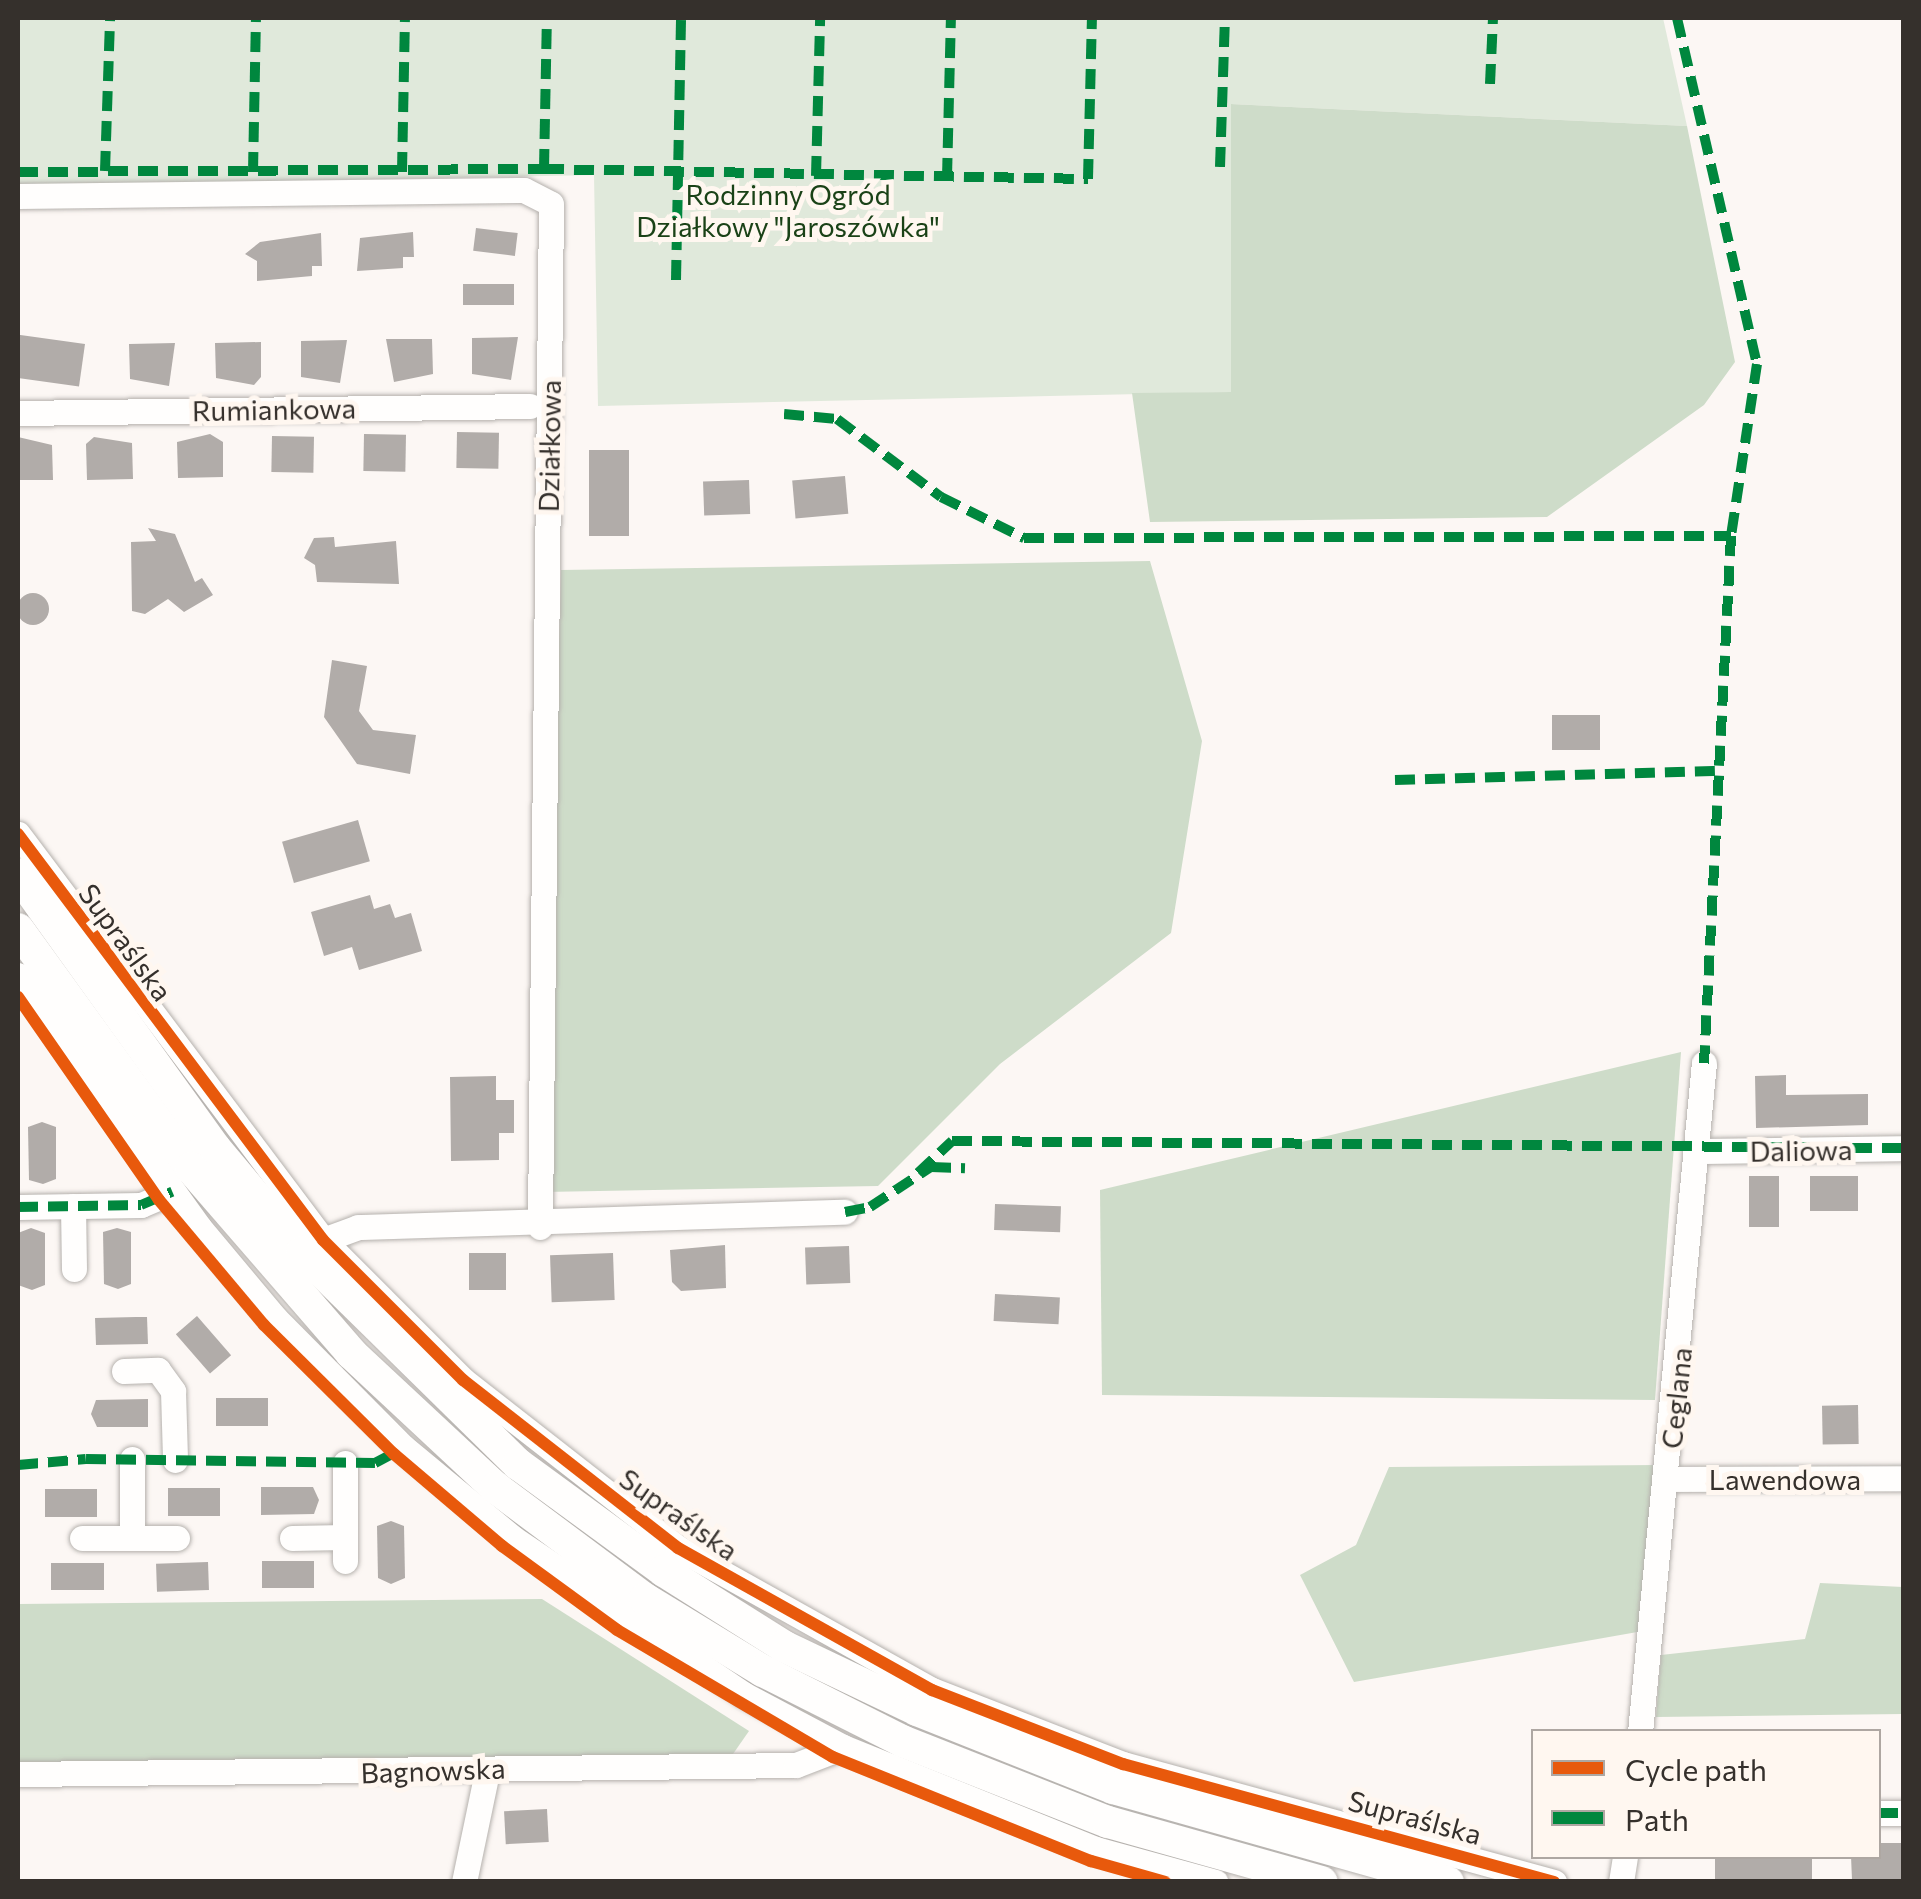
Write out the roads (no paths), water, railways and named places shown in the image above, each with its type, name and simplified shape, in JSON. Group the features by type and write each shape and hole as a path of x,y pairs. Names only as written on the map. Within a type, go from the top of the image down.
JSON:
{"main road":[{"path":"18,874 215,1148 326,1279 518,1464 664,1572 800,1654 1113,1788 1448,1882"},
{"path":"18,929 191,1168 351,1353 496,1488 644,1598 763,1671 902,1741 1108,1822 1322,1882"}],"street":[{"name":"Działkowa","path":"18,196 536,190 551,204 540,1227"},
{"name":"Rumiankowa","path":"18,413 530,406"},
{"name":"Supraślska","path":"18,834 323,1240 540,1446 678,1548 800,1623 932,1690 1123,1764 1554,1882"},
{"path":"18,975 172,1192 336,1381 513,1538 743,1694 843,1746 1096,1849 1216,1882"},
{"name":"Ceglana","path":"1640,1729 1668,1479 1704,1063"},
{"name":"Daliowa","path":"1698,1151 1904,1148"},
{"path":"18,1207 142,1204 172,1192"},
{"path":"73,1206 74,1269"},
{"path":"323,1240 358,1227 540,1227 846,1212"},
{"path":"124,1370 158,1370 174,1391 174,1460"},
{"path":"132,1460 132,1538"},
{"path":"292,1538 345,1549 345,1463"},
{"name":"Lawendowa","path":"1668,1479 1904,1478"},
{"path":"82,1538 177,1538"},
{"name":"Bagnowska","path":"18,1774 487,1772 796,1765 843,1746"},
{"path":"464,1882 487,1772"}],"park label":[{"name":"Rodzinny Ogród Działkowy \"Jaroszówka\"","path":"788,210"}]}
